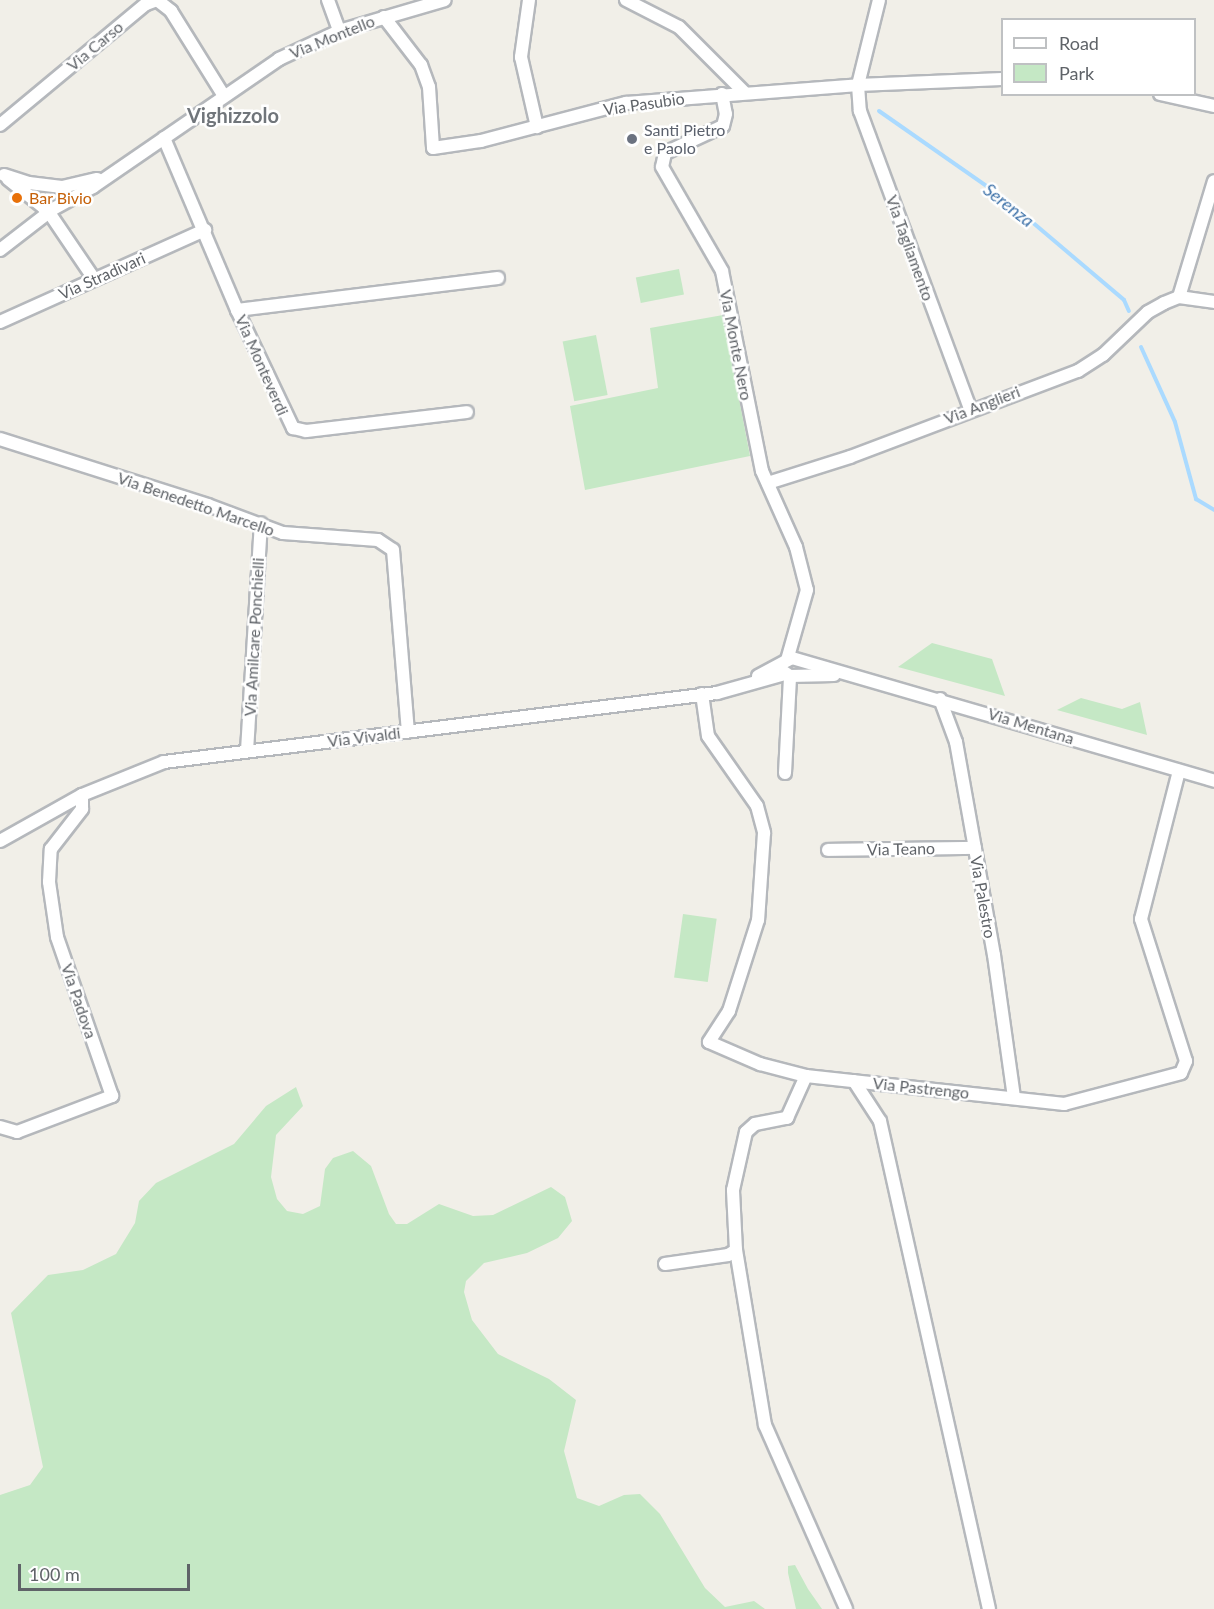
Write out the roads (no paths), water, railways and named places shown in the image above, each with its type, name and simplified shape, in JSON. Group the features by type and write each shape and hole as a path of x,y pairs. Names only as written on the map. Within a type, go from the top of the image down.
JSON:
{"street":[{"name":"Via Carso","path":"0,125 146,4 157,0 171,11 225,96"},
{"path":"328,0 339,31"},
{"name":"Via Montello","path":"2,173 50,209 110,175 279,59 339,31 445,0"},
{"path":"529,0 521,57 537,127"},
{"path":"626,0 679,27 745,93"},
{"path":"858,85 879,0"},
{"name":"Via Pasubio","path":"384,16 421,65 429,87 433,148 482,141 626,104 722,94 1001,79"},
{"name":"Via Tagliamento","path":"858,85 860,111 970,409"},
{"name":"Via Monte Nero","path":"722,94 726,114 723,126 665,153 662,167 722,271 762,471 796,547 807,590 793,637 790,675"},
{"path":"1169,96 1214,106"},
{"name":"Via Monteverdi","path":"164,138 237,310 293,428 306,431 467,412"},
{"name":"Via Montello","path":"2,173 50,186 79,184 110,175"},
{"path":"1214,181 1179,297 1214,302"},
{"path":"0,250 37,222 50,209 62,196 50,186 38,194 50,209 94,279"},
{"name":"Via Stradivari","path":"0,322 205,230"},
{"path":"237,310 498,278"},
{"name":"Via Anglieri","path":"768,483 850,457 970,409 1078,371 1103,355 1148,312 1179,297"},
{"name":"Via Benedetto Marcello","path":"0,439 261,523 283,533 378,540 393,550 408,731"},
{"name":"Via Amilcare Ponchielli","path":"247,751 261,523"},
{"name":"Via Vivaldi","path":"744,685 791,660"},
{"name":"Via Mentana","path":"791,660 940,699 1214,781"},
{"path":"785,773 790,675"},
{"name":"Via Vivaldi","path":"0,841 82,795 164,762 702,694 790,675"},
{"name":"Via Mentana","path":"790,675 847,675"},
{"path":"702,694 708,736 757,806 764,833 758,920 729,1011 709,1042 760,1064 806,1076 854,1082"},
{"name":"Via Palestro","path":"940,699 956,742 1014,1098"},
{"name":"Via Pastrengo","path":"854,1082 1064,1104 1181,1073 1186,1061 1141,919 1179,771"},
{"name":"Via Padova","path":"0,1127 17,1132 112,1096 57,938 49,882 51,849 82,809 82,795"},
{"name":"Via Teano","path":"828,850 975,848"},
{"path":"806,1076 787,1118 754,1124 746,1132 733,1190 736,1250 765,1425 846,1609"},
{"name":"Via Pastrengo","path":"854,1082 880,1121 989,1609"},
{"path":"665,1264 728,1256 736,1250"}],"waterway":[{"name":"Serenza","path":"879,111 1005,199 1124,300 1129,311"},
{"name":"Serenza","path":"1141,347 1175,422 1196,499 1214,510"}],"place":[{"name":"Santi Pietro e Paolo","path":"632,139"},
{"name":"Bar Bivio","path":"17,198"}],"district":[{"name":"Vighizzolo","path":"233,115"}]}
